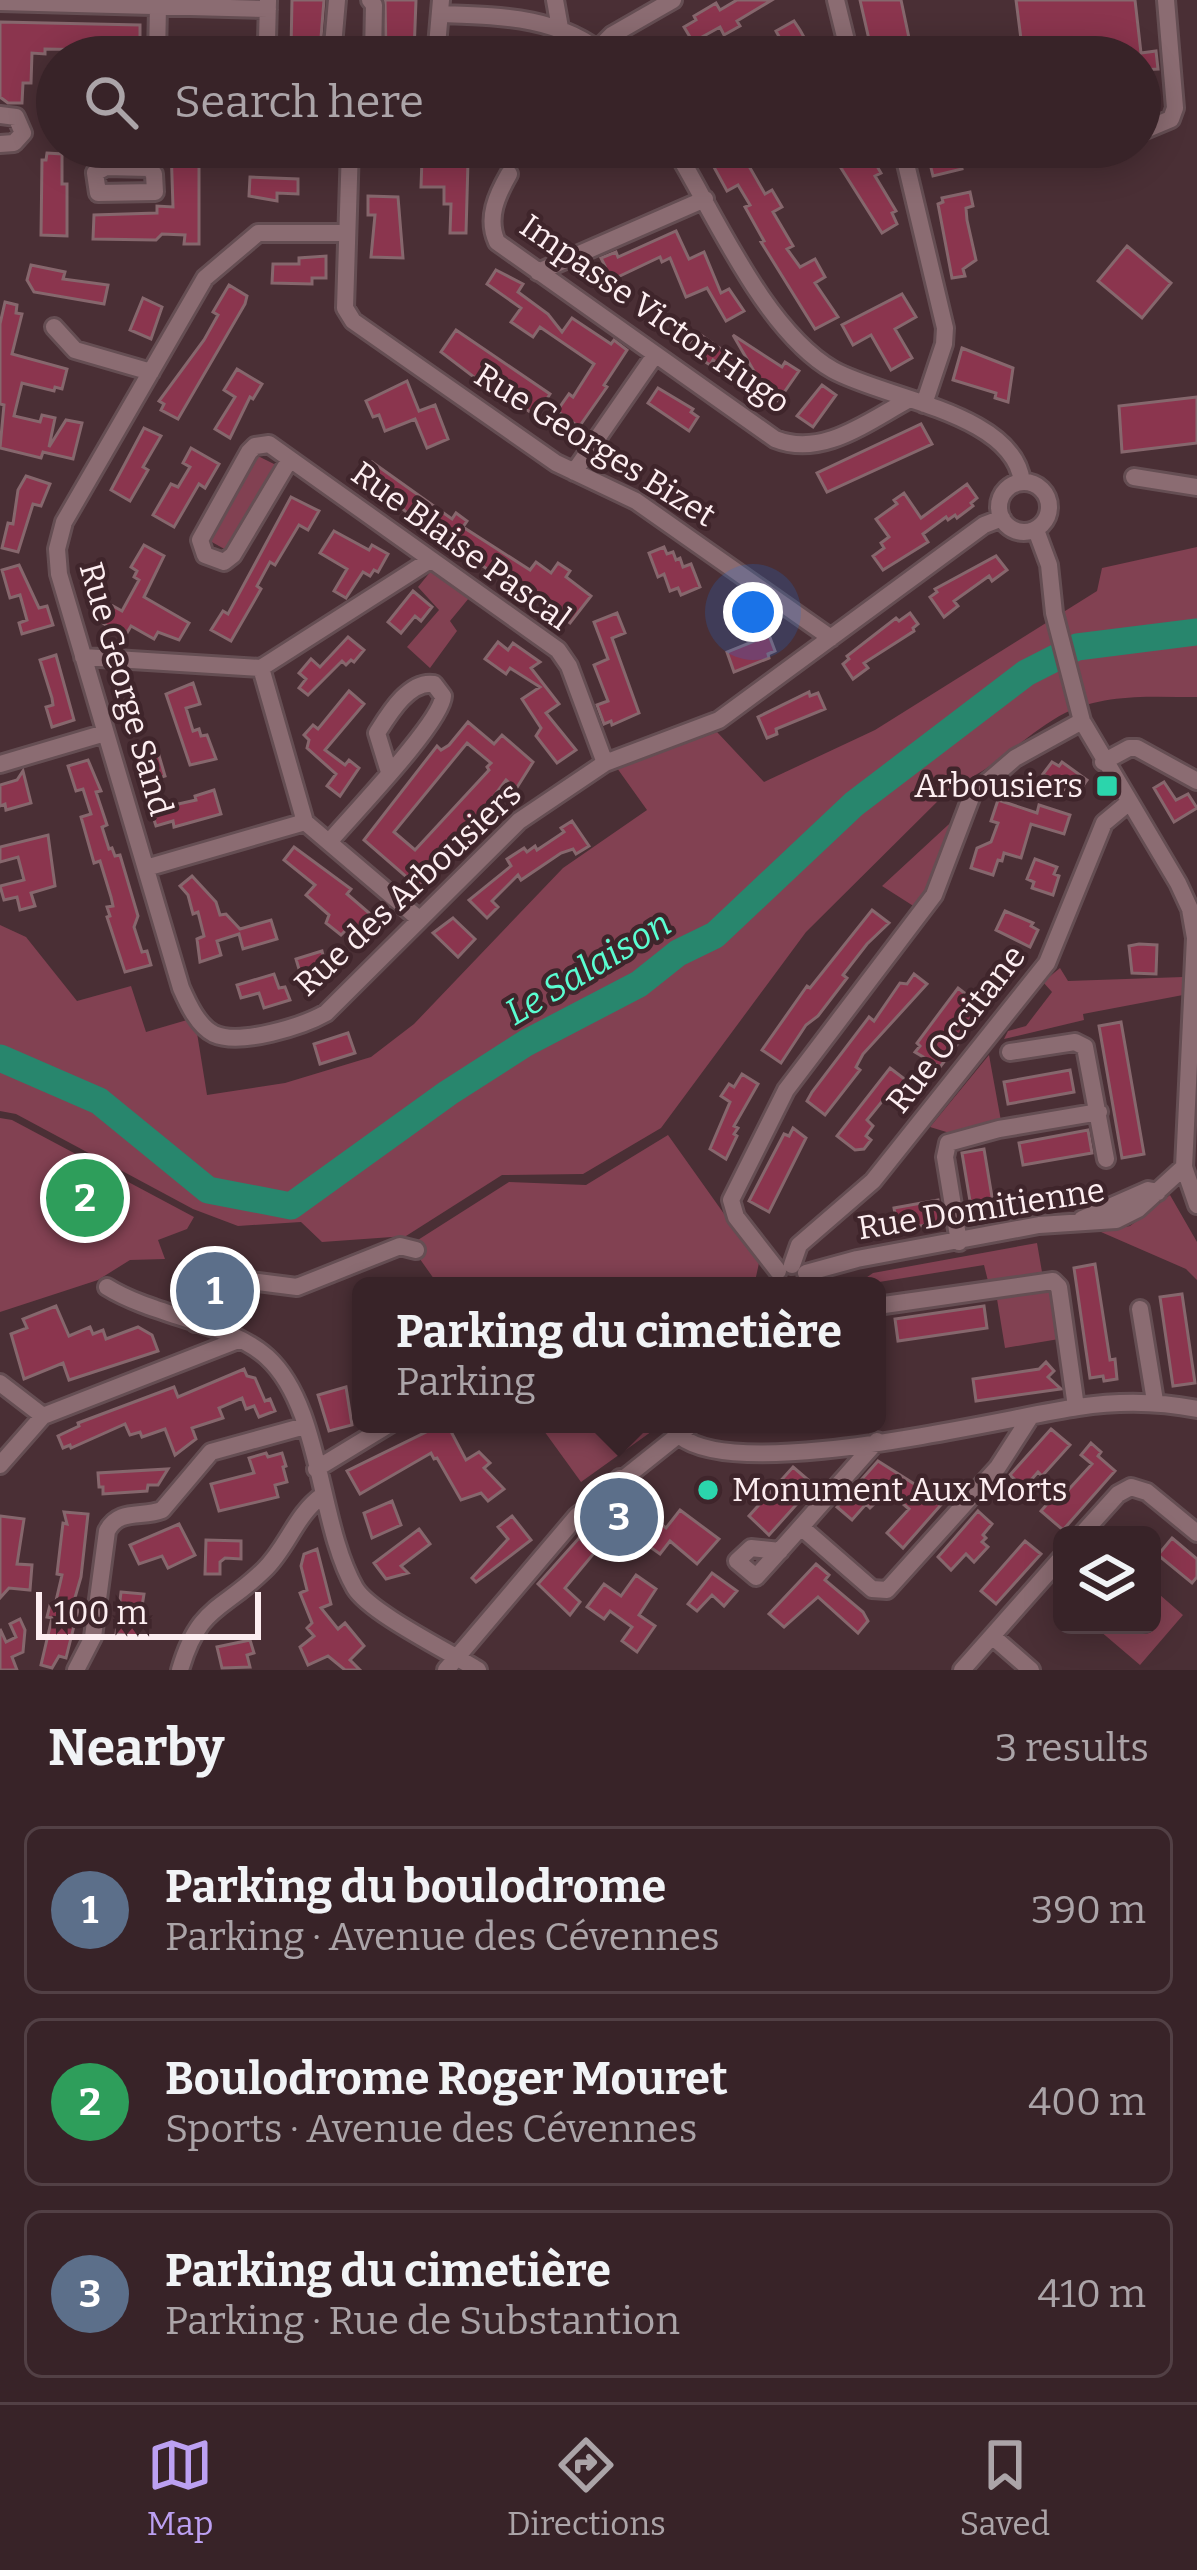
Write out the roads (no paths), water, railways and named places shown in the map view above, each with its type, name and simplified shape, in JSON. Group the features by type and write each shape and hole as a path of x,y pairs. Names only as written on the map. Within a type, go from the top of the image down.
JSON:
{"street":[{"path":"334,36 337,0"},
{"path":"370,0 374,36"},
{"path":"555,0 560,28"},
{"path":"611,36 673,0"},
{"path":"836,0 845,36"},
{"path":"1161,123 1171,119 1175,108 1166,0"},
{"path":"0,2 268,4 267,36"},
{"path":"160,36 164,4"},
{"path":"441,7 508,16 560,28 573,36"},
{"path":"0,115 16,117 23,133 14,142 0,144"},
{"name":"Rue Georges Bizet","path":"349,168 345,308 353,321 574,472 636,501 831,638"},
{"path":"687,168 768,305 794,339 838,373 993,436 1014,456 1022,482"},
{"path":"907,168 945,328 944,344 916,402"},
{"name":"Impasse Victor Hugo","path":"509,173 495,198 494,238 775,439 799,447 822,444 916,402"},
{"path":"538,272 705,199"},
{"name":"Rue George Sand","path":"207,1029 181,988 59,574 59,536 205,278 258,233 347,233"},
{"path":"54,327 75,350 152,372"},
{"path":"574,472 655,355"},
{"path":"269,444 290,459 233,555 224,562 205,555 200,540 249,452 269,444"},
{"name":"Rue Blaise Pascal","path":"290,459 564,657 605,763"},
{"path":"1134,477 1197,487"},
{"path":"1037,485 1048,498 1048,515 1036,530 1014,530 1002,518 1002,496 1012,486 1037,485"},
{"name":"Rue des Arbousiers","path":"207,1029 236,1037 288,1029 338,1004 501,835 605,763 709,726 984,525 1002,518"},
{"path":"1036,530 1082,721 1194,908 1197,967 1187,1175 1197,1205"},
{"path":"82,657 262,668 430,560"},
{"path":"262,668 305,822 418,920"},
{"path":"329,842 389,772 440,711 443,696 434,684 411,689 377,734 389,772"},
{"path":"792,1276 732,1211 731,1200 770,1115 934,895 972,795 1015,758 1082,721"},
{"path":"0,764 105,734"},
{"path":"1103,762 1137,748 1197,781"},
{"name":"Rue Occitane","path":"792,1276 800,1245 873,1181 1047,963 1104,823 1128,803"},
{"path":"146,868 305,822"},
{"path":"1010,1052 1081,1043 1087,1052 1106,1160"},
{"path":"959,1242 945,1157 947,1143 1099,1112"},
{"name":"Rue Domitienne","path":"792,1276 1039,1225 1116,1220 1187,1175"},
{"path":"195,1323 212,1290 258,1282 297,1287 400,1246 416,1250"},
{"path":"886,1305 1053,1281 1058,1287 1076,1407"},
{"path":"107,1287 132,1303 254,1347 279,1370 305,1426 357,1591 451,1664 478,1670"},
{"path":"1140,1309 1155,1401"},
{"path":"0,1466 43,1416 238,1340"},
{"path":"0,1382 43,1416"},
{"path":"689,1433 705,1450 778,1453 1029,1419 1076,1407 1155,1401 1197,1409"},
{"path":"801,1526 872,1589 887,1590 998,1467 1029,1419"},
{"path":"76,1670 93,1636 112,1521 162,1510 211,1452 305,1426"},
{"path":"316,1469 375,1433"},
{"path":"451,1664 538,1557 620,1478 682,1433"},
{"path":"836,1433 838,1446"},
{"path":"780,1551 877,1441"},
{"path":"620,1478 636,1498"},
{"path":"1090,1526 1118,1494 1131,1487 1147,1492 1197,1533"},
{"path":"180,1670 194,1628 264,1570 301,1514 323,1495"},
{"path":"962,1670 1053,1567"},
{"path":"992,1636 1031,1670"}],"waterway":[{"name":"Le Salaison","path":"0,1058 99,1101 208,1190 291,1206 526,1043 639,984 678,953 715,935 854,804 1026,673 1077,647 1197,632"}],"place":[{"name":"Arbousiers","path":"1107,786"},
{"name":"Boulodrome Roger Mouret","path":"85,1198"},
{"name":"Parking du boulodrome","path":"215,1291"},
{"name":"Monument Aux Morts","path":"708,1490"},
{"name":"Parking du cimetière","path":"619,1517"}]}
